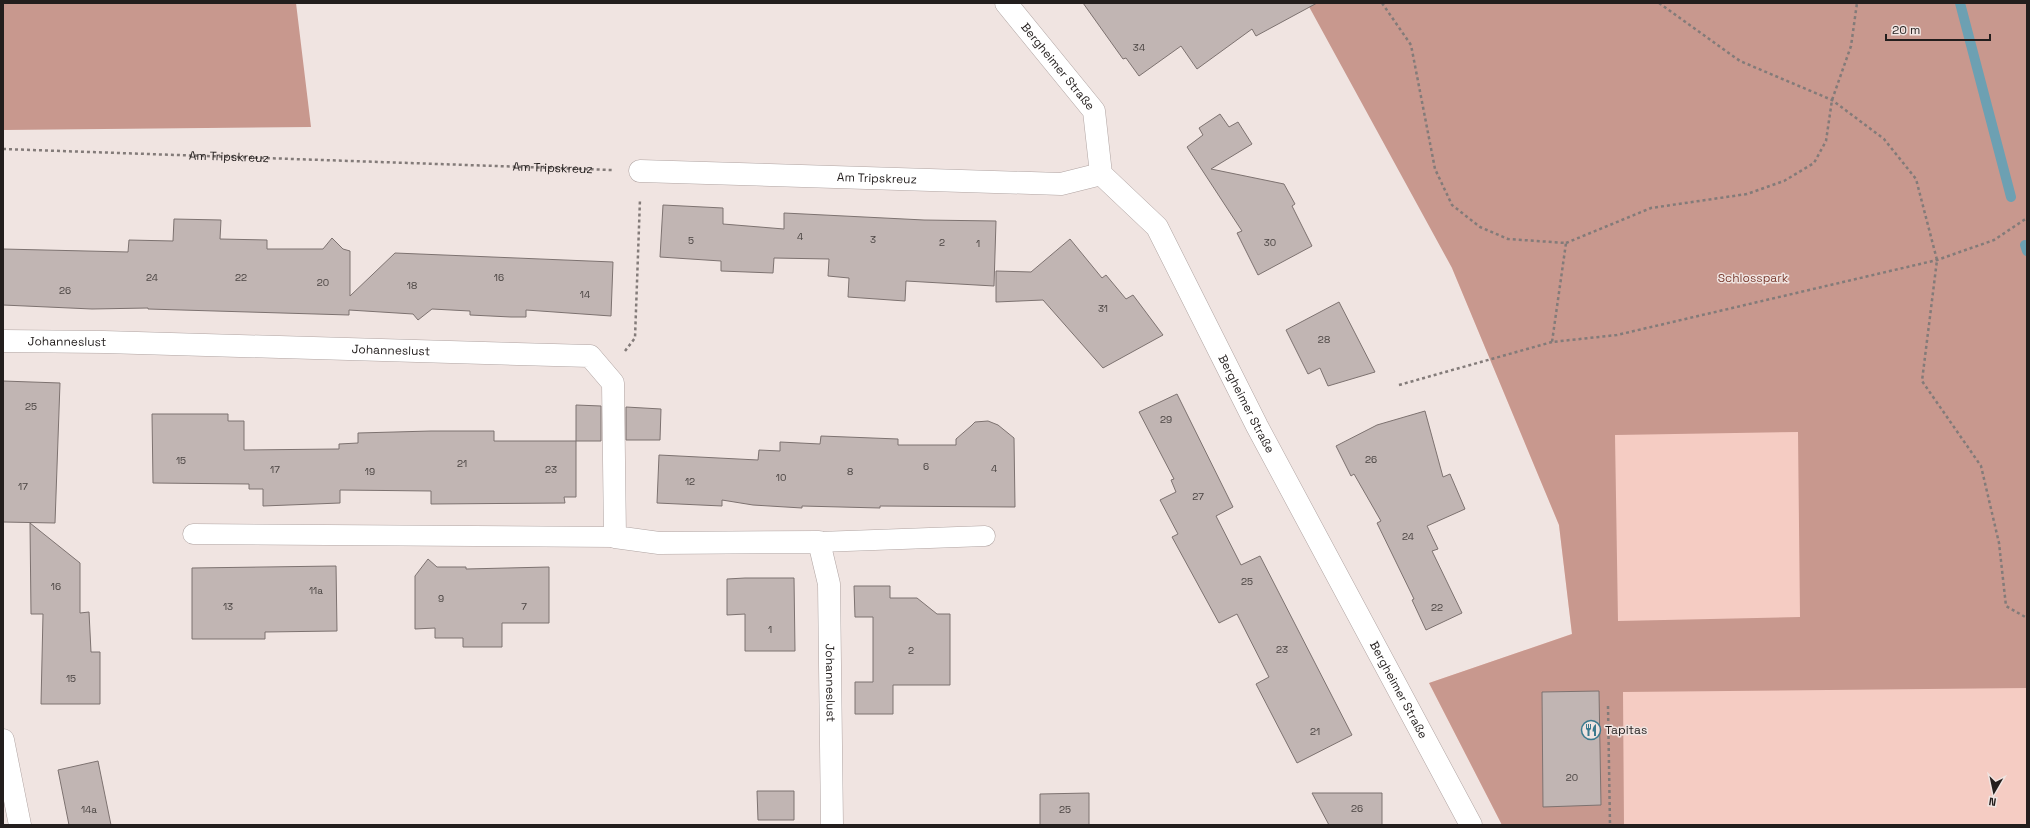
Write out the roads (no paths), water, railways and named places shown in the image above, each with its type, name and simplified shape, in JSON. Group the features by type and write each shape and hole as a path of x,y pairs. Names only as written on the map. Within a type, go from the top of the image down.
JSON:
{"street":[{"name":"Bergheimer Straße","path":"1006,3 1094,111 1101,174 1157,227 1257,426 1471,825"},
{"name":"Am Tripskreuz","path":"640,171 1061,184 1101,174"},
{"name":"Johanneslust","path":"3,341 104,342 590,356 613,383 615,537"},
{"path":"615,537 659,543 819,542"},
{"name":"Johanneslust","path":"819,542 829,584 832,825"},
{"path":"3,740 20,825"}],"lane":[{"path":"193,534 615,537"},
{"path":"819,542 985,536"}],"waterway":[{"path":"1960,3 2011,197"},
{"path":"2025,245 2027,251"}],"place":[{"name":"Tapitas","path":"1591,730"}],"park label":[{"name":"Schlosspark","path":"1753,278"}]}
